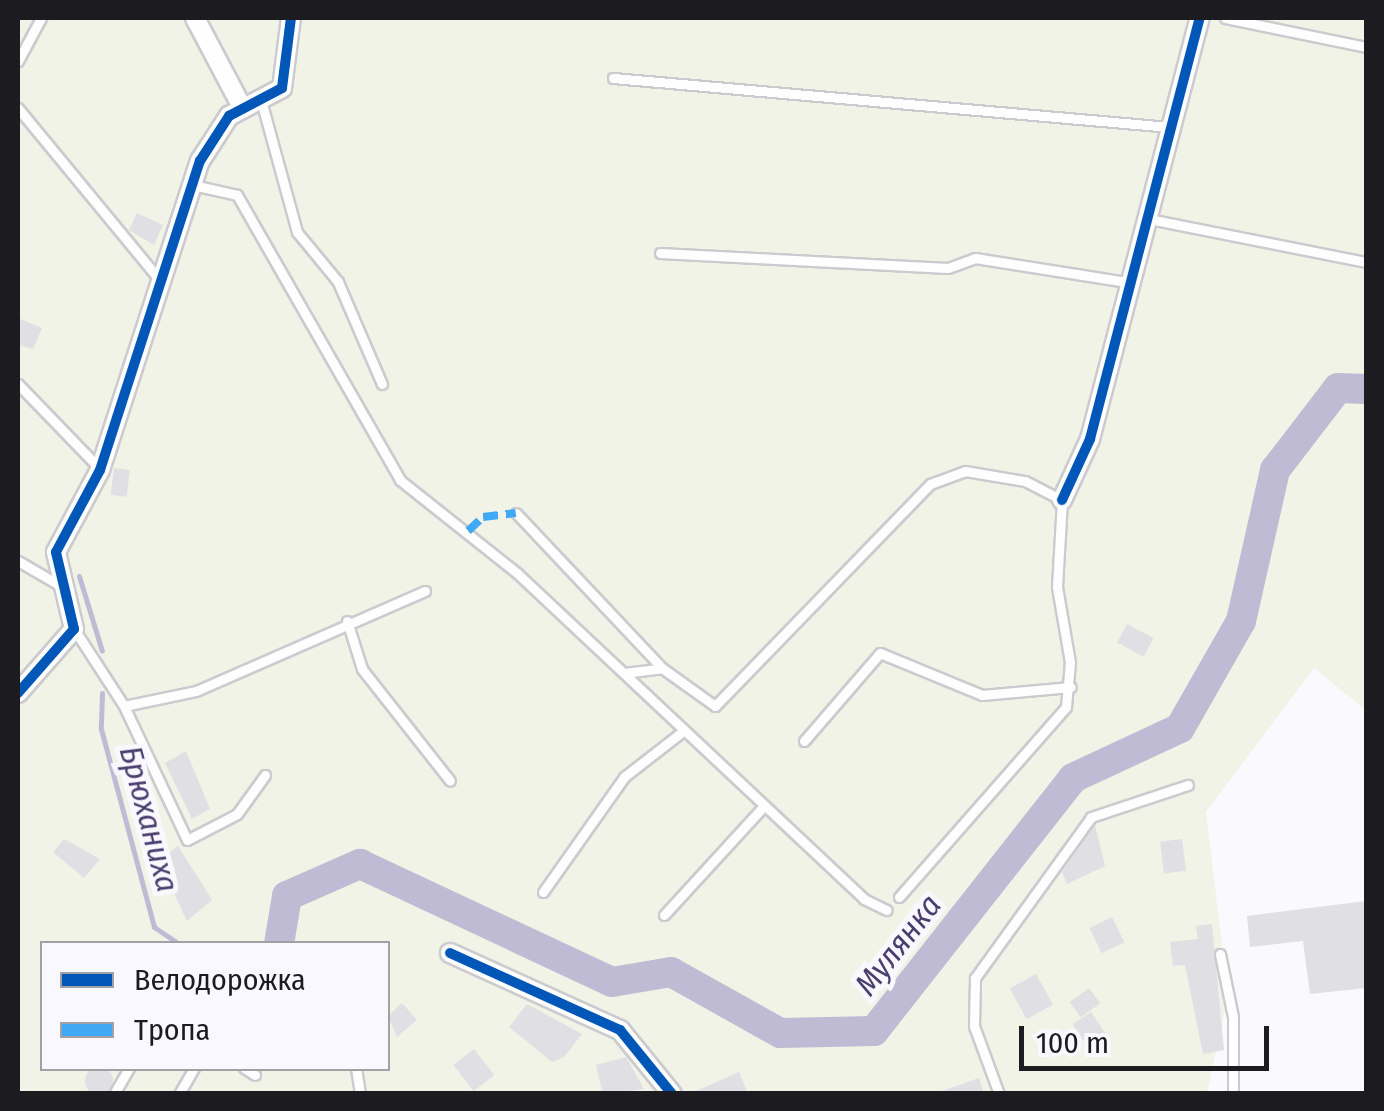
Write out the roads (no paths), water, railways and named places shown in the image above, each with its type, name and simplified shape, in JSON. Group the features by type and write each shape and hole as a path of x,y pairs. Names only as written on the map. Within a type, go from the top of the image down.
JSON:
{"street":[{"path":"195,18 242,108"},
{"path":"19,690 74,629 58,585 56,552 100,470 191,184 212,138 242,108 262,104 282,88 292,18"},
{"path":"1062,500 1090,439 1134,283 1200,18"},
{"path":"450,953 620,1030 672,1094"}],"lane":[{"path":"18,61 42,18"},
{"path":"1225,18 1366,47"},
{"path":"613,78 1170,128"},
{"path":"262,104 298,232 338,282 382,384"},
{"path":"18,108 159,279"},
{"path":"191,184 238,195 400,480 624,673 764,806 888,910"},
{"path":"1149,219 1366,262"},
{"path":"660,253 948,268 975,258 1134,283"},
{"path":"18,384 100,470"},
{"path":"516,513 662,668 715,706 930,484 965,471 1025,481 1062,500 1056,587 1071,686 1056,727 899,897"},
{"path":"18,561 58,585"},
{"path":"124,706 196,691 346,621 425,591"},
{"path":"346,621 362,669 450,781"},
{"path":"74,629 124,706 187,840 237,814 265,775"},
{"path":"804,741 880,653 982,694 1071,686"},
{"path":"624,673 662,668"},
{"path":"543,892 624,777 683,731"},
{"path":"999,1094 974,1026 976,978 1092,816 1188,785"},
{"path":"664,915 764,806"},
{"path":"1220,954 1233,1017 1233,1094"},
{"path":"114,1094 128,1071"},
{"path":"179,1094 192,1071"},
{"path":"249,1071 255,1075"}],"waterway":[{"name":"Мулянка","path":"280,941 287,896 360,864 612,982 671,972 780,1033 874,1031 1073,778 1180,728 1241,621 1275,470 1338,388 1366,389"},
{"name":"Брюханиха","path":"79,576 102,651"},
{"name":"Брюханиха","path":"102,693 101,729 154,927 175,941"}]}
